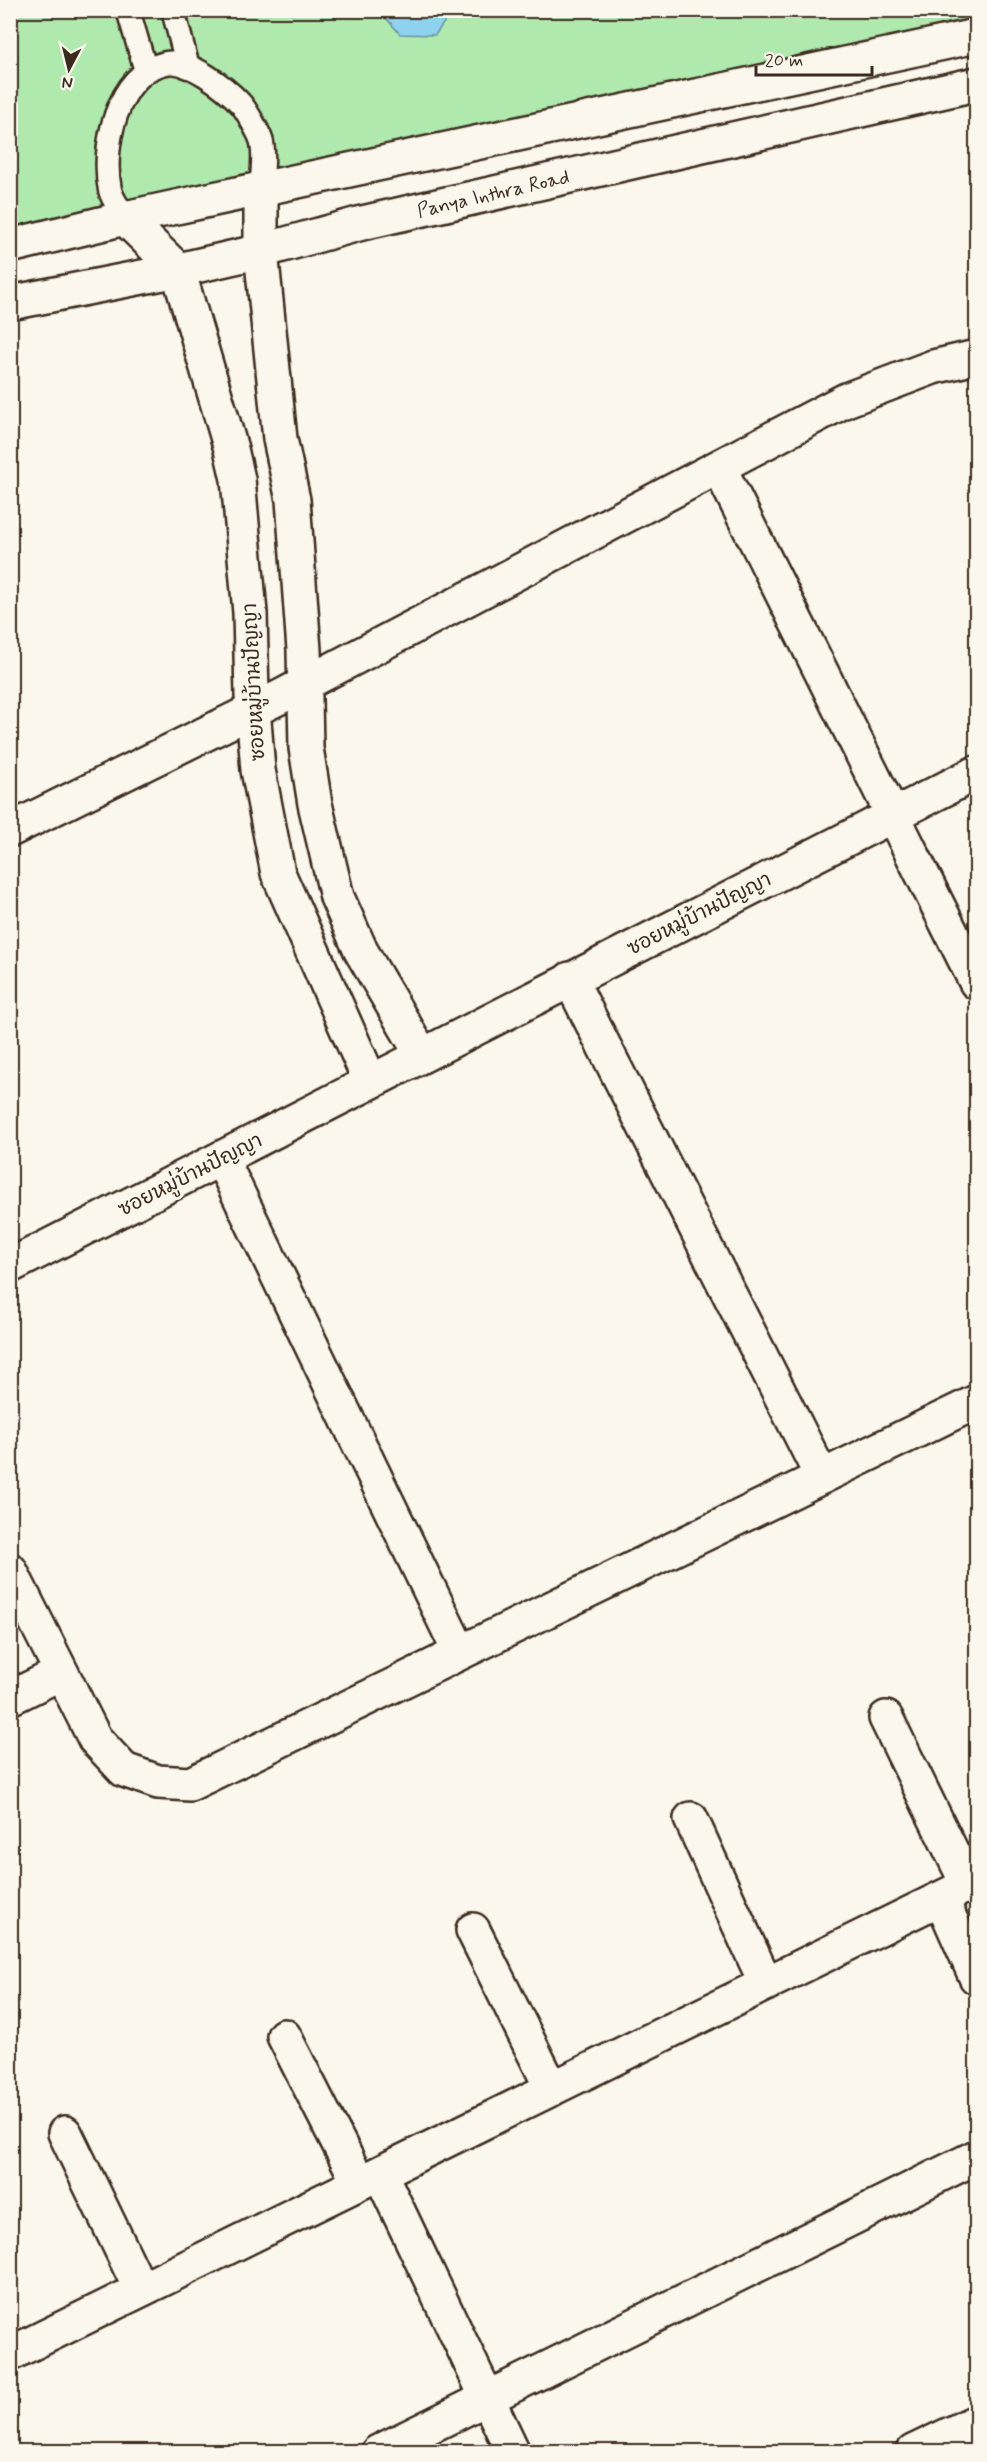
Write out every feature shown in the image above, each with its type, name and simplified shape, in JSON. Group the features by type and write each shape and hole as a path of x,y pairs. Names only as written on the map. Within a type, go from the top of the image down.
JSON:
{"street":[{"path":"10,246 125,218 976,36"},
{"name":"Panya Inthra Road","path":"10,303 178,270 261,251 362,223 976,84"},
{"path":"261,189 261,251 280,439 293,500 305,684 306,748 315,804 337,897 361,951 422,1055"},
{"path":"125,218 178,270"},
{"name":"ซอยหมู่บ้านปัญญา","path":"178,270 238,479 250,613 253,710 258,770 278,873 370,1082"},
{"path":"10,830 305,684 846,400 933,367 976,357"},
{"path":"719,467 976,982"},
{"name":"ซอยหมู่บ้านปัญญา","path":"10,1266 976,773"},
{"path":"570,979 822,1477"},
{"path":"221,1158 460,1653"},
{"path":"10,1570 95,1739 124,1770 158,1782 190,1784 976,1402"},
{"path":"10,1698 61,1673"},
{"path":"886,1718 962,1888 976,1977"},
{"path":"691,1819 766,1984"},
{"path":"10,2354 962,1888"},
{"path":"473,1930 552,2089"},
{"path":"284,2036 369,2178 488,2397 513,2451"},
{"path":"65,2133 141,2290"},
{"path":"378,2451 976,2157"},
{"path":"913,2451 976,2422"}],"lane":[{"path":"128,10 146,71"},
{"path":"172,10 188,67"},
{"path":"125,218 110,192 107,167 110,131 128,90 146,71 167,62 188,67 206,75 241,104 262,143 261,189"}],"green space":[{"path":"976,10 976,17 11,238 10,11"}],"water":[{"path":"380,11 452,11 435,35 400,34"}]}
